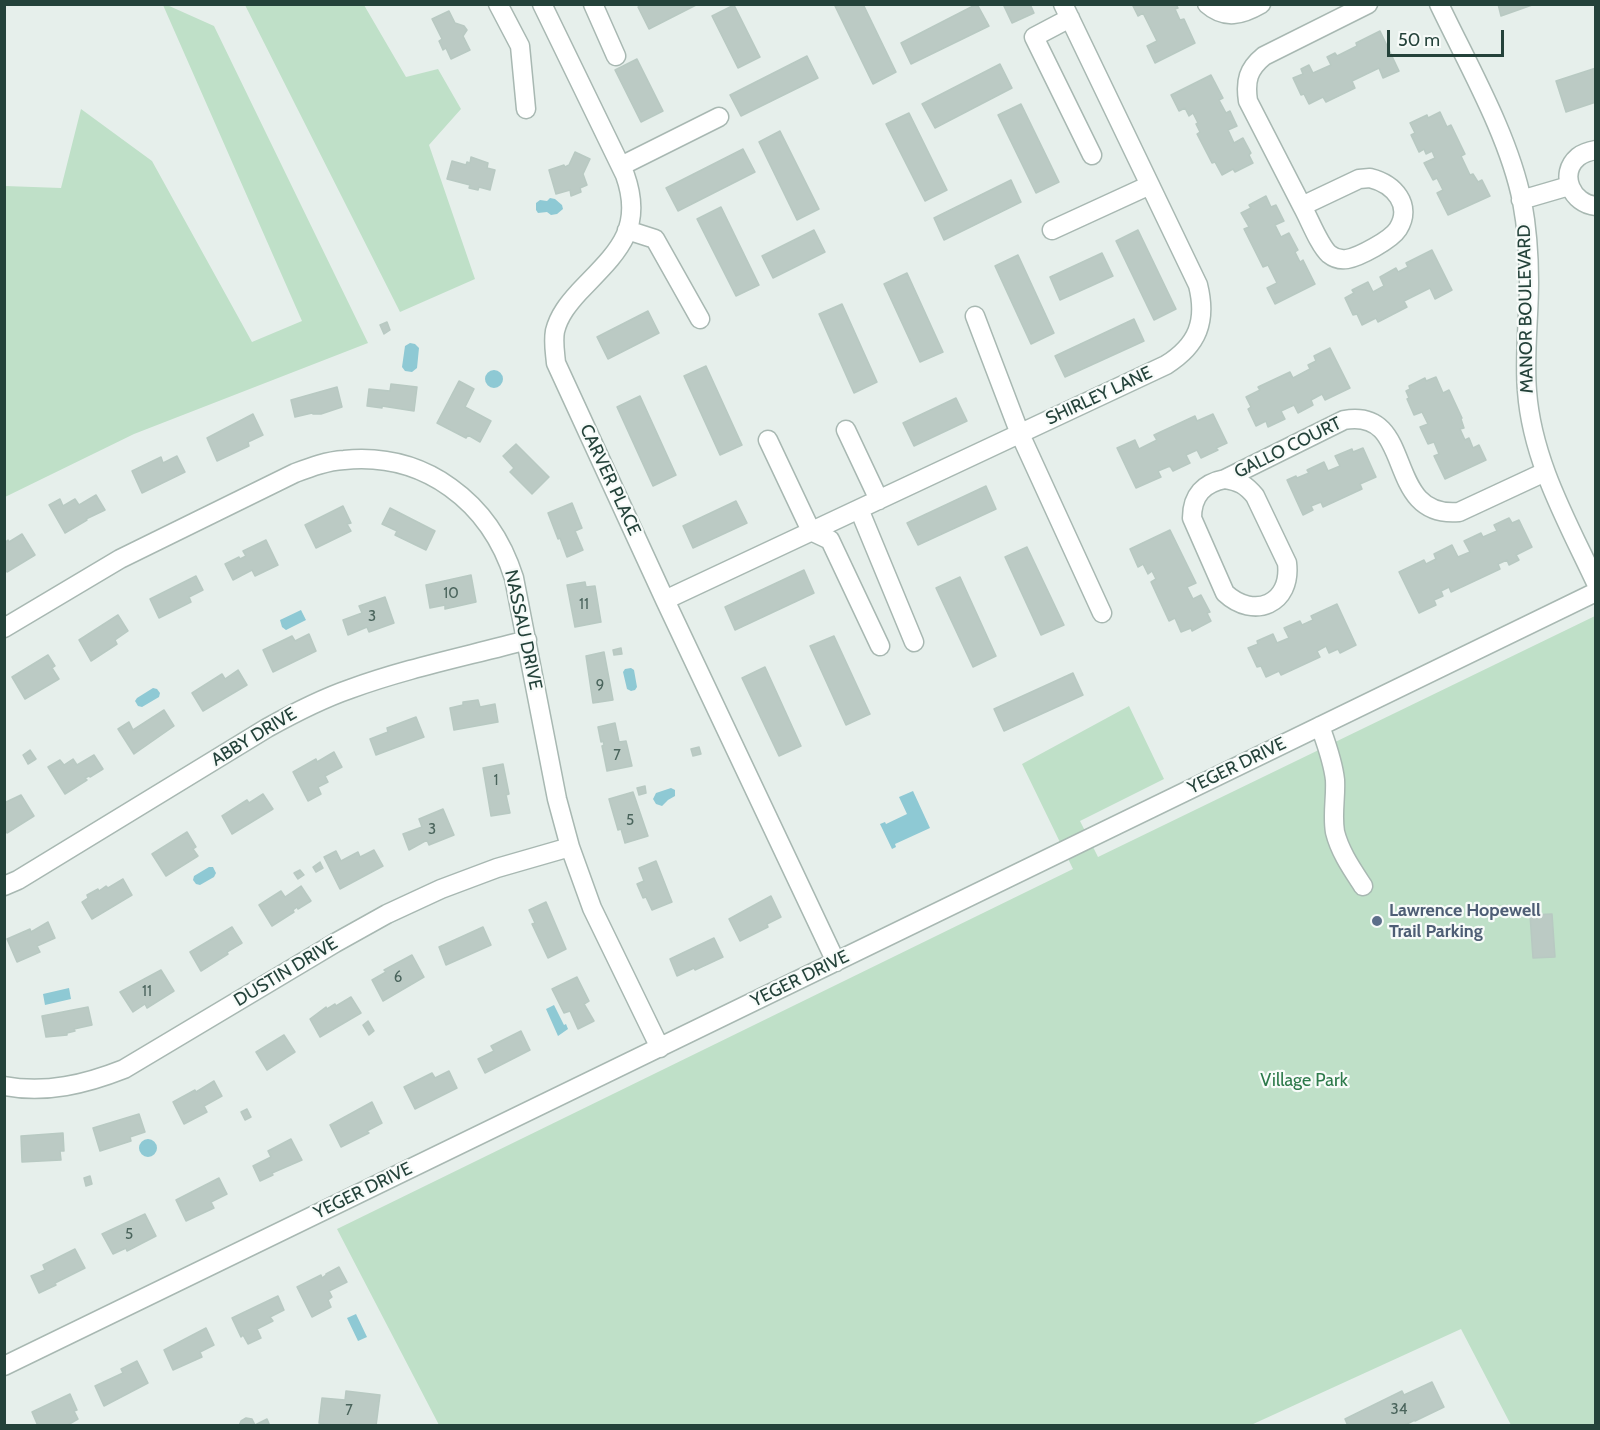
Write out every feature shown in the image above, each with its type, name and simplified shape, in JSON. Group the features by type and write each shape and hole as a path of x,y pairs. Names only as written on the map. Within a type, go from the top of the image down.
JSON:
{"street":[{"path":"498,4 520,46 526,109"},
{"name":"CARVER PLACE","path":"542,4 621,166 629,185 632,203 627,230 616,253 569,302 561,314 555,330 556,363 836,962"},
{"path":"592,4 616,56"},
{"path":"1207,4 1213,10 1225,15 1236,15 1261,4"},
{"path":"1302,206 1359,179 1370,178 1392,187 1399,197 1402,218 1398,229 1384,243 1347,259 1329,254 1324,248 1302,206 1248,101 1246,87 1254,64 1264,56 1368,4"},
{"name":"MANOR BOULEVARD","path":"1439,4 1502,137 1513,167 1528,245 1529,284 1525,351 1527,394 1534,435 1545,472 1596,583"},
{"path":"1067,11 1034,37 1092,155"},
{"name":"SHIRLEY LANE","path":"665,600 1166,365 1184,351 1198,332 1202,318 1202,302 1198,285 1067,11"},
{"path":"621,166 719,117"},
{"path":"1596,150 1578,157 1571,166 1568,176 1573,194 1580,201 1596,206"},
{"path":"1052,230 1150,184"},
{"path":"1521,200 1569,186"},
{"path":"627,230 655,239 700,319"},
{"path":"975,316 1020,434 1102,613"},
{"name":"GALLO COURT","path":"1225,479 1238,481 1255,496 1287,563 1288,574 1279,597 1258,607 1246,607 1234,602 1225,593 1192,518 1192,507 1196,496 1214,481 1225,479 1344,420 1355,418 1368,420 1378,425 1386,434 1413,492 1421,502 1433,510 1446,513 1459,512 1545,472"},
{"path":"846,430 879,500"},
{"path":"768,440 811,531 830,540 880,646"},
{"name":"NASSAU DRIVE","path":"4,628 120,559 295,473 319,465 343,460 371,459 396,463 420,471 456,492 481,514 497,537 508,559 527,640 557,799 570,847 592,908 660,1048"},
{"path":"859,508 914,642"},
{"name":"YEGER DRIVE","path":"4,1366 1596,592"},
{"name":"ABBY DRIVE","path":"4,886 18,880 307,706 383,678 527,640"},
{"path":"1320,726 1334,774 1335,832 1342,853 1363,886"},
{"name":"DUSTIN DRIVE","path":"4,1086 44,1089 72,1086 107,1076 134,1063 387,914 441,889 497,868 570,847"}],"green space":[{"path":"163,5 214,26 368,343 134,434 5,497 5,186 61,188 81,109 152,161 252,342 302,321"},
{"path":"245,5 364,5 406,77 438,69 461,109 429,145 475,279 400,312"},
{"name":"Village Park","path":"1595,616 1595,1425 1511,1425 1461,1329 1251,1425 439,1425 337,1229 1073,869 1022,764 1129,706 1164,779 1080,821 1098,857"}],"water":[{"path":"550,198 555,199 563,209 551,215 547,212 538,213 536,203 540,200 547,201"},
{"path":"410,343 419,348 417,368 412,372 405,371 402,367 405,346"},
{"path":"494,370 500,373 503,379 500,385 494,388 488,385 485,379 488,373"},
{"path":"301,610 306,620 286,630 282,627 280,620"},
{"path":"631,668 634,670 637,687 631,691 627,689 623,672"},
{"path":"153,688 160,693 159,697 142,707 138,706 135,701 137,698"},
{"path":"671,788 675,790 675,796 662,806 656,804 653,799 656,793"},
{"path":"913,791 930,828 895,844 896,847 892,849 880,824 885,822 886,824 907,814 899,797"},
{"path":"213,867 216,873 214,877 200,885 196,884 193,880 194,876"},
{"path":"69,988 71,999 45,1005 43,994"},
{"path":"554,1005 568,1029 558,1036 546,1009"},
{"path":"148,1139 154,1142 157,1148 154,1154 148,1157 142,1154 139,1148 142,1142"},
{"path":"356,1314 367,1337 358,1341 347,1318"}],"building":[{"path":"642,4 698,4 649,29 638,7"},
{"path":"863,4 896,72 873,84 835,6"},
{"path":"977,4 989,26 911,64 901,43"},
{"path":"1003,4 1030,4 1034,13 1012,23"},
{"path":"1132,4 1176,4 1178,8 1175,9 1180,20 1184,19 1195,43 1155,63 1147,46 1157,41 1143,13 1138,16"},
{"path":"1498,4 1532,4 1532,5 1501,16"},
{"path":"734,5 760,57 738,68 712,16"},
{"path":"449,11 455,23 464,26 467,30 463,36 470,50 451,59 446,48 443,50 439,41 442,39 432,19"},
{"path":"1380,31 1399,71 1383,78 1379,68 1352,81 1355,88 1326,102 1323,97 1309,104 1304,94 1301,95 1293,78 1303,74 1301,69 1309,65 1313,73 1331,65 1327,57 1335,53 1337,56"},
{"path":"807,56 818,78 741,116 730,95"},
{"path":"637,59 663,111 641,122 615,70"},
{"path":"1000,64 1012,88 935,128 922,104"},
{"path":"1596,68 1596,102 1566,112 1556,81"},
{"path":"1211,75 1223,98 1219,100 1226,113 1230,111 1237,126 1228,130 1234,143 1243,138 1251,153 1249,155 1253,163 1235,172 1233,169 1222,175 1215,162 1212,163 1197,134 1200,132 1193,113 1189,116 1185,108 1179,111 1171,95"},
{"path":"1021,104 1059,182 1036,193 998,115"},
{"path":"1440,112 1447,127 1451,125 1465,154 1461,156 1470,175 1473,174 1478,182 1482,180 1490,196 1448,215 1437,193 1443,190 1437,178 1433,180 1424,163 1435,158 1432,151 1426,154 1424,149 1419,152 1411,135 1415,133 1410,123"},
{"path":"909,113 947,190 925,201 886,124"},
{"path":"780,131 819,209 797,220 759,142"},
{"path":"743,149 755,172 678,211 666,188"},
{"path":"575,152 590,159 583,174 587,185 580,188 581,192 571,196 570,190 556,194 549,170 569,165"},
{"path":"471,157 488,163 487,168 495,170 490,190 479,187 478,190 469,188 470,185 447,179 452,161 466,165 467,162 470,163"},
{"path":"1011,180 1021,202 944,240 934,218"},
{"path":"1266,196 1271,207 1276,205 1284,221 1275,225 1281,237 1289,233 1298,250 1295,252 1300,262 1303,260 1315,284 1275,304 1267,288 1277,283 1268,265 1263,267 1244,229 1249,227 1241,213 1251,208 1249,205"},
{"path":"721,207 759,285 736,296 697,219"},
{"path":"814,230 825,252 773,278 762,256"},
{"path":"1138,230 1176,309 1154,320 1116,241"},
{"path":"1432,250 1452,290 1435,299 1430,288 1404,301 1407,307 1378,322 1376,318 1362,325 1357,314 1353,315 1345,298 1354,293 1352,290 1368,282 1373,292 1384,286 1380,277 1396,268 1398,272 1408,267 1406,263"},
{"path":"1102,253 1113,276 1060,300 1050,277"},
{"path":"1018,255 1054,333 1031,344 995,266"},
{"path":"907,273 943,352 920,362 884,284"},
{"path":"842,304 877,382 854,393 819,314"},
{"path":"648,311 659,333 608,359 597,337"},
{"path":"1134,319 1144,341 1065,377 1055,356"},
{"path":"387,322 390,330 384,334 380,325"},
{"path":"1330,348 1350,388 1325,400 1322,394 1311,400 1313,405 1298,413 1294,405 1281,411 1285,419 1268,427 1266,421 1256,426 1248,409 1251,407 1246,397 1260,390 1258,387 1290,372 1293,378 1310,369 1308,365 1316,361 1314,356"},
{"path":"706,366 742,445 720,455 684,376"},
{"path":"1436,377 1443,393 1449,390 1462,418 1464,428 1460,429 1465,440 1469,438 1473,448 1479,445 1486,460 1445,479 1434,456 1439,454 1434,442 1428,444 1420,427 1428,424 1422,412 1414,415 1406,391 1410,389 1409,386 1425,378 1426,381"},
{"path":"459,381 474,389 465,407 491,421 480,442 468,435 466,438 437,423"},
{"path":"391,384 417,387 414,411 367,406 369,389 390,391"},
{"path":"337,387 342,407 321,414 312,413 295,417 291,400"},
{"path":"640,396 676,475 653,486 617,407"},
{"path":"956,398 967,421 914,446 903,423"},
{"path":"253,414 263,435 248,442 249,446 217,461 207,438"},
{"path":"1213,414 1227,443 1201,458 1197,450 1186,455 1190,463 1173,471 1170,466 1158,471 1161,477 1136,488 1117,448 1135,440 1139,449 1157,440 1154,435 1195,416 1197,421"},
{"path":"516,444 549,477 532,494 510,472 514,468 503,456"},
{"path":"1363,448 1376,477 1360,484 1362,489 1323,507 1321,502 1311,506 1313,510 1303,515 1287,480 1309,473 1307,470 1324,462 1328,471 1340,466 1335,456 1352,449 1353,452"},
{"path":"177,456 185,472 142,493 132,471 161,457 163,463"},
{"path":"986,486 996,509 918,545 907,523"},
{"path":"96,495 105,510 65,533 49,505 60,499 63,506 75,499 79,505"},
{"path":"736,501 747,523 693,548 683,526"},
{"path":"572,503 582,528 575,531 583,550 567,557 548,513"},
{"path":"343,506 351,523 347,524 351,531 316,548 305,525"},
{"path":"390,508 435,531 426,550 395,535 397,531 382,524"},
{"path":"1509,518 1512,523 1519,520 1532,547 1516,555 1519,560 1509,565 1507,560 1498,564 1500,569 1451,592 1449,587 1441,591 1443,596 1434,600 1436,605 1419,613 1399,572 1424,560 1426,564 1436,559 1434,554 1452,545 1458,557 1470,552 1464,541 1481,533 1483,537 1497,531 1494,525"},
{"path":"1170,530 1196,583 1187,587 1193,599 1201,595 1210,612 1207,613 1211,621 1192,631 1191,628 1181,632 1175,618 1169,621 1151,582 1156,579 1152,571 1148,574 1143,564 1138,567 1130,549"},
{"path":"22,534 35,555 7,572 4,570 4,543"},
{"path":"266,540 278,565 255,576 252,570 233,580 225,564 246,556 243,551"},
{"path":"1027,547 1064,625 1041,635 1005,557"},
{"path":"804,570 814,593 735,630 725,607"},
{"path":"471,575 476,602 445,609 445,605 430,608 426,585"},
{"path":"196,576 203,590 189,597 191,602 159,618 150,599"},
{"path":"960,577 996,656 973,667 936,588"},
{"path":"585,582 586,587 595,586 601,622 575,627 567,585"},
{"path":"385,597 394,623 369,632 367,627 348,635 343,620 362,613 359,606"},
{"path":"1337,604 1356,645 1340,653 1338,649 1329,653 1326,646 1317,651 1320,657 1281,675 1279,671 1266,677 1261,666 1257,667 1248,648 1273,634 1277,643 1289,638 1284,628 1300,621 1302,625 1313,620 1311,616"},
{"path":"118,615 128,631 115,640 117,644 91,661 79,640"},
{"path":"309,634 316,651 273,672 263,650 292,636 295,641"},
{"path":"834,636 870,714 846,725 810,646"},
{"path":"621,648 622,654 614,655 613,650"},
{"path":"604,652 613,700 593,703 586,656"},
{"path":"48,655 59,679 25,699 12,677"},
{"path":"765,667 801,746 779,756 742,678"},
{"path":"238,670 247,685 203,711 192,693 222,674 225,679"},
{"path":"1073,673 1083,695 1004,731 994,709"},
{"path":"478,700 480,707 495,704 498,722 454,730 450,708 463,705 463,702"},
{"path":"164,710 174,726 134,754 118,729 129,722 133,730"},
{"path":"416,717 424,737 376,755 370,739 388,732 387,728"},
{"path":"615,723 619,742 626,741 632,766 607,771 602,746 604,745 603,741 601,742 598,727"},
{"path":"699,747 701,754 693,756 691,749"},
{"path":"30,750 36,759 28,764 23,755"},
{"path":"334,752 342,767 325,776 328,782 318,787 321,794 308,801 293,772"},
{"path":"94,755 103,769 85,778 87,780 65,794 48,767 60,760 64,765 73,759 77,765"},
{"path":"503,764 510,813 491,816 483,768"},
{"path":"645,786 646,793 639,795 637,788"},
{"path":"633,792 648,836 625,843 621,829 618,830 609,799"},
{"path":"263,794 273,809 232,834 222,816 247,800 249,803"},
{"path":"21,795 34,816 7,833 4,831 4,803"},
{"path":"443,809 454,835 429,845 427,840 409,850 403,834 422,827 419,819"},
{"path":"187,832 196,847 193,849 198,856 166,876 152,854"},
{"path":"374,850 383,866 340,889 324,857 336,851 341,861 358,852 360,857"},
{"path":"656,861 672,902 652,910 637,884 644,881 639,868"},
{"path":"320,862 323,868 316,872 313,867"},
{"path":"300,870 304,875 298,879 294,873"},
{"path":"123,879 132,895 92,919 82,902 88,898 87,895 106,886 108,888"},
{"path":"301,886 311,901 298,909 297,907 293,910 294,912 272,926 259,905 281,891 285,897"},
{"path":"771,896 781,917 767,924 768,927 740,941 729,919"},
{"path":"546,902 566,949 548,958 532,924 535,923 529,910"},
{"path":"1552,914 1555,957 1533,958 1530,915"},
{"path":"48,922 55,938 37,946 40,952 17,962 7,939 30,929 31,932"},
{"path":"232,927 242,943 201,971 190,952"},
{"path":"483,927 491,945 446,965 439,947"},
{"path":"714,938 723,957 677,976 670,959"},
{"path":"412,955 424,977 383,1001 372,980 386,972 384,970"},
{"path":"161,970 174,991 147,1008 145,1004 133,1012 120,992"},
{"path":"577,977 589,1001 584,1004 594,1021 578,1029 570,1011 564,1013 552,989"},
{"path":"351,997 361,1013 320,1037 310,1019 326,1007 327,1009 335,1004 336,1006"},
{"path":"88,1007 92,1025 74,1029 75,1031 67,1035 46,1037 42,1016"},
{"path":"368,1021 374,1031 369,1035 363,1025"},
{"path":"521,1031 530,1050 485,1073 478,1059 494,1051 491,1046"},
{"path":"284,1035 295,1052 267,1070 256,1052"},
{"path":"449,1071 457,1088 415,1109 404,1087 432,1073 435,1078"},
{"path":"214,1081 222,1096 204,1106 207,1112 184,1124 173,1102"},
{"path":"372,1102 382,1123 367,1131 369,1133 341,1147 330,1125"},
{"path":"247,1109 251,1117 245,1120 241,1112"},
{"path":"139,1114 145,1132 130,1137 131,1141 100,1151 93,1128"},
{"path":"63,1133 64,1151 60,1151 61,1160 22,1162 21,1136"},
{"path":"291,1139 302,1160 260,1181 253,1166 271,1157 268,1151"},
{"path":"90,1176 92,1184 86,1186 84,1178"},
{"path":"219,1178 227,1194 211,1202 214,1208 186,1221 176,1200"},
{"path":"145,1214 156,1236 127,1251 126,1248 113,1254 102,1234"},
{"path":"75,1249 85,1268 39,1293 31,1276 45,1270 43,1265"},
{"path":"339,1267 347,1282 329,1291 332,1297 328,1300 331,1307 312,1317 297,1287 321,1275 322,1278"},
{"path":"278,1296 284,1310 270,1317 273,1321 257,1329 261,1338 248,1344 243,1335 241,1337 232,1318"},
{"path":"206,1328 214,1345 200,1352 202,1357 173,1370 164,1350"},
{"path":"137,1361 148,1383 104,1406 95,1386 123,1373 121,1369"},
{"path":"1432,1382 1444,1407 1403,1426 1348,1426 1345,1419 1402,1391 1404,1395"},
{"path":"346,1391 380,1395 376,1426 350,1423 349,1426 340,1426 319,1423 322,1398 345,1400"},
{"path":"70,1394 78,1419 66,1426 38,1426 32,1412"},
{"path":"246,1418 252,1419 255,1425 267,1419 270,1426 239,1426"}],"place":[{"name":"Lawrence Hopewell Trail Parking","path":"1377,921"}]}
